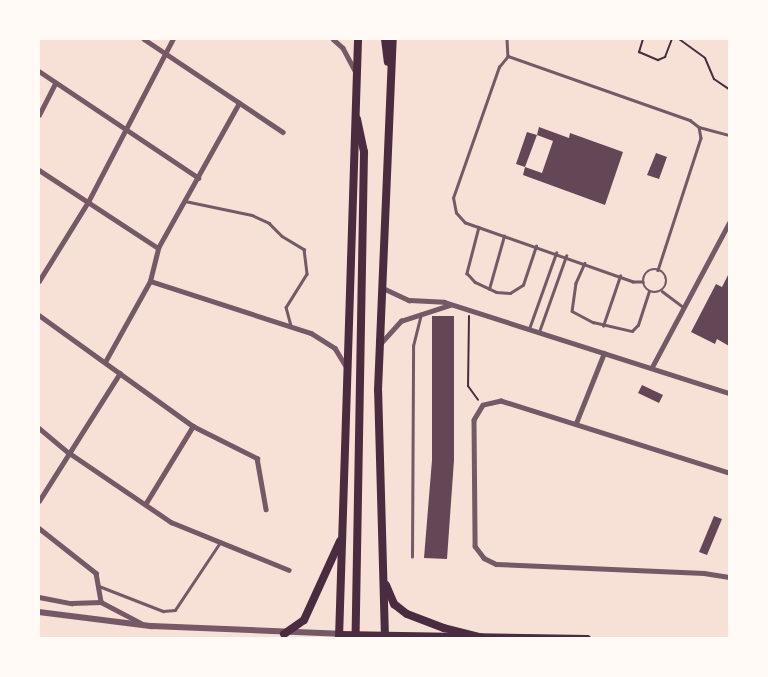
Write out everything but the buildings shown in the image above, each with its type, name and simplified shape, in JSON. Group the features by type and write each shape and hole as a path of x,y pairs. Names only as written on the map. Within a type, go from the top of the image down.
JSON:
{"highway":[{"path":"340,637 355,71 358,39"},
{"path":"385,39 390,81"},
{"path":"376,638 385,637 380,345 393,39"},
{"path":"354,107 364,152 357,636"},
{"path":"284,634 304,620 342,537"},
{"path":"384,581 394,604 407,614 444,628 483,638"}],"main road":[{"path":"340,637 587,638"}],"street":[{"path":"144,39 283,132"},
{"path":"39,281 88,202 173,39"},
{"path":"333,39 343,48 355,71"},
{"path":"39,71 198,178"},
{"path":"39,115 55,83"},
{"path":"105,362 150,281 158,248 239,103"},
{"path":"39,170 158,248"},
{"path":"652,367 729,223"},
{"path":"150,281 311,332 336,348 348,374"},
{"path":"381,287 409,300 450,305 652,367 729,393"},
{"path":"380,345 397,324 422,313 450,305"},
{"path":"39,315 194,426 257,458 266,509"},
{"path":"576,424 604,353"},
{"path":"39,501 68,452 120,373"},
{"path":"729,472 501,402 483,405 474,420 475,546 484,558 496,564 704,573 729,577"},
{"path":"146,503 194,426"},
{"path":"39,428 68,452 146,503 171,522 219,544 289,570"},
{"path":"39,528 90,567 99,586 102,602"},
{"path":"39,597 71,603 102,602 130,619 152,626"},
{"path":"39,612 152,626 340,637"}],"lane":[{"path":"507,39 508,56 499,67 453,198 456,213 465,223 620,276 643,282 650,292"},
{"path":"508,56 690,120 700,127 729,135"},
{"path":"658,270 701,138 700,127"},
{"path":"185,201 247,213 269,223 282,236 304,249 307,274 286,307 291,326"},
{"path":"479,227 467,273 470,278 489,289 510,293 518,289 525,280 536,246"},
{"path":"489,289 504,236"},
{"path":"529,329 556,253"},
{"path":"539,332 566,256"},
{"path":"585,263 576,283 572,311 603,326 632,331 638,325 650,292"},
{"path":"643,282 645,274 658,270"},
{"path":"658,270 667,280 662,291"},
{"path":"603,326 620,276"},
{"path":"650,292 662,291 684,308"},
{"path":"412,557 413,346 422,313"},
{"path":"99,586 163,611 174,610 219,544"}],"path":[{"path":"643,39 639,52 658,60 665,57 672,39"},
{"path":"679,39 705,58 714,79 729,89"},
{"path":"469,311 468,386 483,405"}]}
